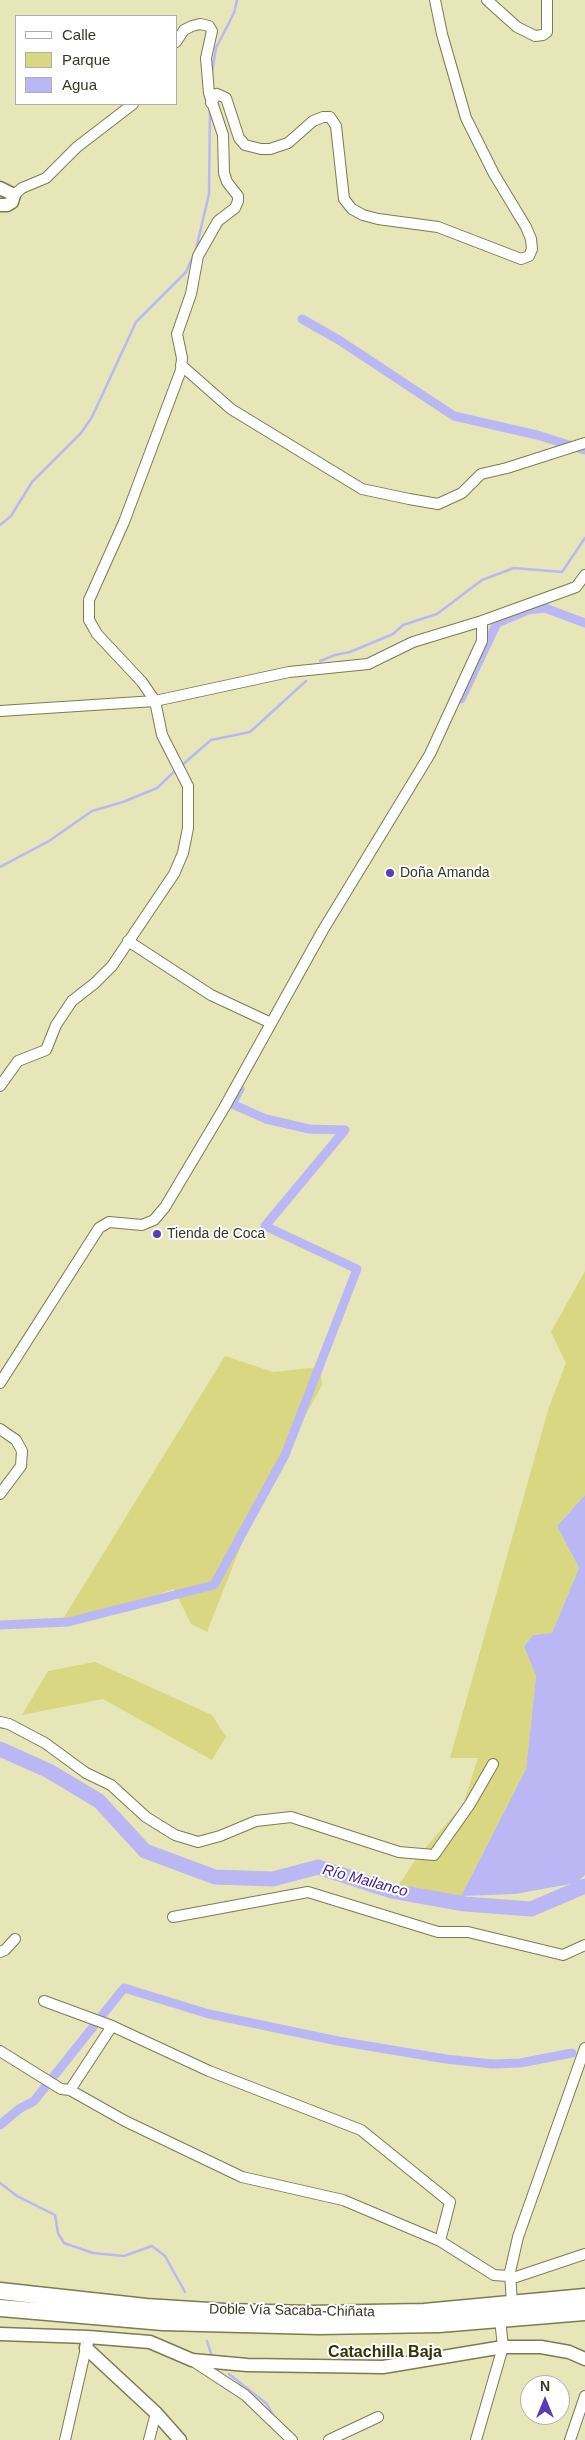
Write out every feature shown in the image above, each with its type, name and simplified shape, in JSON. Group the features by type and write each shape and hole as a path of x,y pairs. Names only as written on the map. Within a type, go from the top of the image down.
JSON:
{"highway":[{"name":"Doble Vía Sacaba-Chiñata","path":"0,2292 145,2313 310,2314 424,2312 585,2297"},
{"name":"Doble Vía Sacaba-Chiñata","path":"0,2308 145,2313 319,2326 439,2324 585,2312"}],"street":[{"path":"211,103 213,96 217,94 226,98 239,138 245,145 261,149 270,149 288,143 313,121 323,117 330,118 336,126 344,199 352,209 363,215 438,227 520,259 529,256 532,249 531,239 526,227 494,174 466,118 442,34 435,0"},
{"path":"487,0 517,26 535,36 543,35 547,32 548,0"},
{"path":"0,1086 18,1060 46,1050 56,1025 72,1001 95,983 112,966 174,874 183,853 188,828 188,786 162,735 155,701 142,682 97,634 89,620 90,600 128,514 182,365 177,334 191,294 198,256 218,221 235,208 238,201 238,196 227,182 224,173 223,135 220,121 211,103 206,58 212,31 209,26 200,24 184,30 178,39"},
{"path":"0,205 7,205 12,202 14,195 22,188 46,178 77,147 132,105"},
{"path":"0,188 14,195"},
{"path":"182,365 231,409 362,489 409,499 438,504 462,493 481,474 507,468 585,443"},
{"path":"0,711 155,701 288,672 368,664 413,642 482,621 576,587 585,575"},
{"path":"0,1384 99,1228 109,1222 142,1225 154,1220 165,1207 323,930 430,754 482,641 482,621"},
{"path":"128,942 211,995 271,1023"},
{"path":"0,1429 16,1440 22,1451 21,1466 0,1494"},
{"path":"0,1722 9,1724 44,1743 86,1773 111,1785 146,1817 175,1835 198,1842 220,1836 256,1820 291,1817 399,1852 434,1855 470,1804 493,1764"},
{"path":"173,1917 308,1892 438,1932 468,1932 563,1955 585,1945"},
{"path":"0,1952 5,1950 16,1939"},
{"path":"44,2001 112,2026 209,2071 360,2130 450,2202 440,2242"},
{"path":"70,2090 112,2026"},
{"path":"512,2304 510,2279 518,2237 585,2048"},
{"path":"0,2051 61,2088 70,2090 132,2125 242,2177 343,2200 440,2242 494,2275 508,2276 510,2279"},
{"path":"510,2279 585,2254"},
{"path":"145,2313 150,2342"},
{"path":"476,2440 503,2347 500,2319"},
{"path":"0,2334 87,2343 150,2342 192,2360 245,2394 292,2440"},
{"path":"87,2343 156,2412 180,2440"},
{"path":"65,2440 87,2343"},
{"path":"192,2360 247,2365 383,2367 503,2347 540,2347 569,2352 585,2359"},
{"path":"570,2440 585,2396"},
{"path":"149,2440 156,2412"},
{"path":"329,2440 378,2417"}],"green space":[{"path":"585,1271 585,1495 557,1526 579,1568 552,1633 533,1635 524,1645 536,1676 526,1769 461,1896 398,1886 418,1856 463,1805 478,1758 450,1758 549,1407 566,1363 551,1332"},
{"path":"225,1356 273,1372 320,1367 322,1385 258,1502 207,1632 191,1624 174,1589 134,1603 63,1619"},
{"path":"95,1662 212,1715 226,1737 212,1760 103,1699 22,1715 48,1671"}],"water":[{"path":"585,1495 585,1875 576,1883 515,1894 461,1896 526,1769 536,1676 524,1646 533,1635 552,1633 579,1568 557,1526"}],"waterway":[{"path":"212,73 216,48 234,13 237,0"},
{"path":"0,525 11,516 32,482 81,433 92,417 136,322 186,272 196,249 209,194 210,109"},
{"path":"302,319 339,340 454,416 537,435 585,450"},
{"path":"320,661 350,652 393,634 403,625 437,614 482,580 514,568 562,572 585,538"},
{"path":"461,699 497,623 528,610 545,608 585,623"},
{"path":"181,766 211,740 250,732 306,681"},
{"path":"0,867 49,841 92,811 123,802 157,788 176,770"},
{"path":"0,1625 68,1622 214,1585 285,1455 357,1269 265,1226 345,1130 309,1129 266,1119 232,1104 240,1089"},
{"name":"Río Mailanco","path":"0,1749 49,1771 99,1801 145,1851 215,1877 273,1879 318,1867 392,1891 465,1904 531,1909 585,1886"},
{"path":"0,2125 19,2109 34,2101 124,1988 209,2014 338,2041 446,2059 492,2064 520,2063 572,2053"},
{"path":"0,2183 17,2196 55,2215 58,2233 64,2243 93,2253 124,2256 152,2246 165,2256 185,2292"},
{"path":"207,2341 212,2357"},
{"path":"229,2374 267,2404 274,2417"}],"place":[{"name":"Doña Amanda","path":"390,873"},
{"name":"Tienda de Coca","path":"157,1234"}],"district":[{"name":"Catachilla Baja","path":"385,2353"}]}
